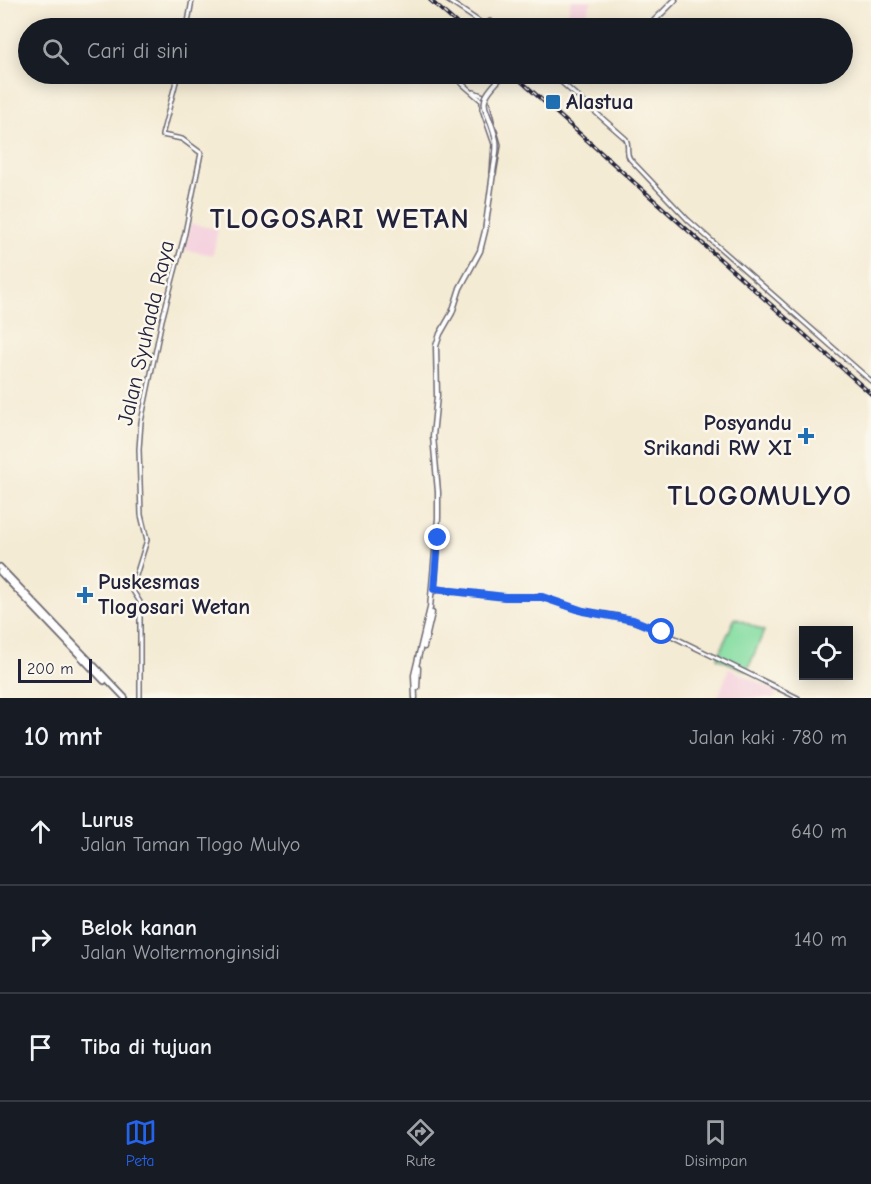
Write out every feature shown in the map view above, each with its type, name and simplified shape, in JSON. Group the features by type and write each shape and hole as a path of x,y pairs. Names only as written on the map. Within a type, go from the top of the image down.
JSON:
{"main road":[{"path":"657,18 675,0"},
{"path":"416,698 414,675 431,608 438,527 439,482 435,437 439,396 439,346 482,244 496,143 484,108 484,99 493,84"},
{"path":"0,567 41,613"},
{"path":"0,572 122,698"}],"street":[{"path":"188,18 192,0"},
{"path":"447,0 474,18"},
{"name":"Jalan Syuhada Raya","path":"140,698 140,602 133,584 147,540 141,515 139,436 153,359 188,223 201,153 182,140 162,135 175,84"},
{"path":"463,84 482,101"},
{"path":"563,84 626,139 630,159 688,220 871,381"},
{"path":"471,91 482,94 486,98 499,142 493,174"},
{"path":"482,94 482,109 494,144 491,169 493,174"},
{"path":"433,589 505,597 542,597 583,611 633,620 655,628 798,698"}],"shaded area":[{"path":"571,0 592,0 585,18 567,18"},
{"path":"190,224 218,229 213,255 185,250"},
{"path":"729,668 777,691 775,698 718,698"}],"green space":[{"path":"735,618 764,631 747,671 717,658"}],"railway":[{"path":"430,0 451,18"},
{"path":"524,84 871,394"}],"place":[{"name":"Alastua","path":"553,102"},
{"name":"Posyandu Srikandi RW XI","path":"806,436"},
{"name":"Puskesmas Tlogosari Wetan","path":"85,595"}],"district":[{"name":"TLOGOSARI WETAN","path":"340,219"},
{"name":"TLOGOMULYO","path":"760,496"}],"route":[{"path":"438,538 434,589 505,597 542,597 583,611 633,620 662,632"}]}
